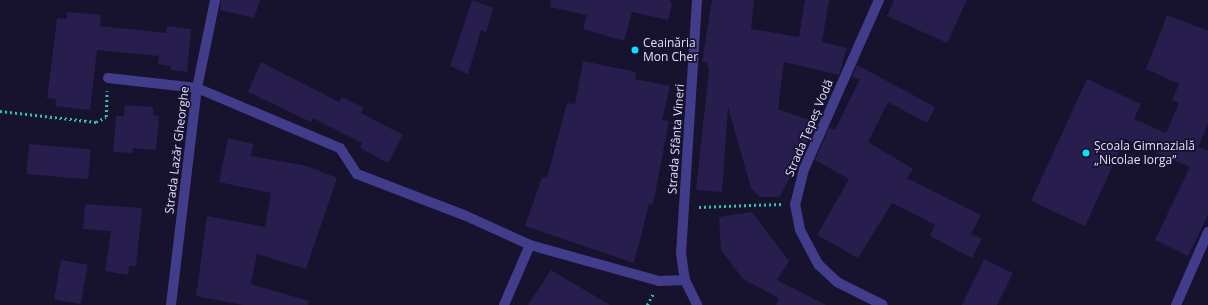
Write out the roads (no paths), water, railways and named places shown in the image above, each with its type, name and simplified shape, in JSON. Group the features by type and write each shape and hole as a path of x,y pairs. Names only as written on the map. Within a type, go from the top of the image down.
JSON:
{"street":[{"name":"Strada Lazăr Gheorghe","path":"171,305 197,88 215,0"},
{"name":"Strada Sfânta Vineri","path":"697,0 681,254 685,280 698,305"},
{"name":"Strada Țepeș Vodă","path":"879,0 804,169 795,204 800,230 819,265 837,282 883,305"},
{"path":"108,78 197,88 340,148 357,174 464,215 530,246 659,281 685,280"},
{"path":"1176,305 1208,232"},
{"path":"504,305 530,246"}],"place":[{"name":"Ceainăria Mon Cher","path":"635,50"},
{"name":"Școala Gimnazială „Nicolae Iorga”","path":"1086,153"}]}
